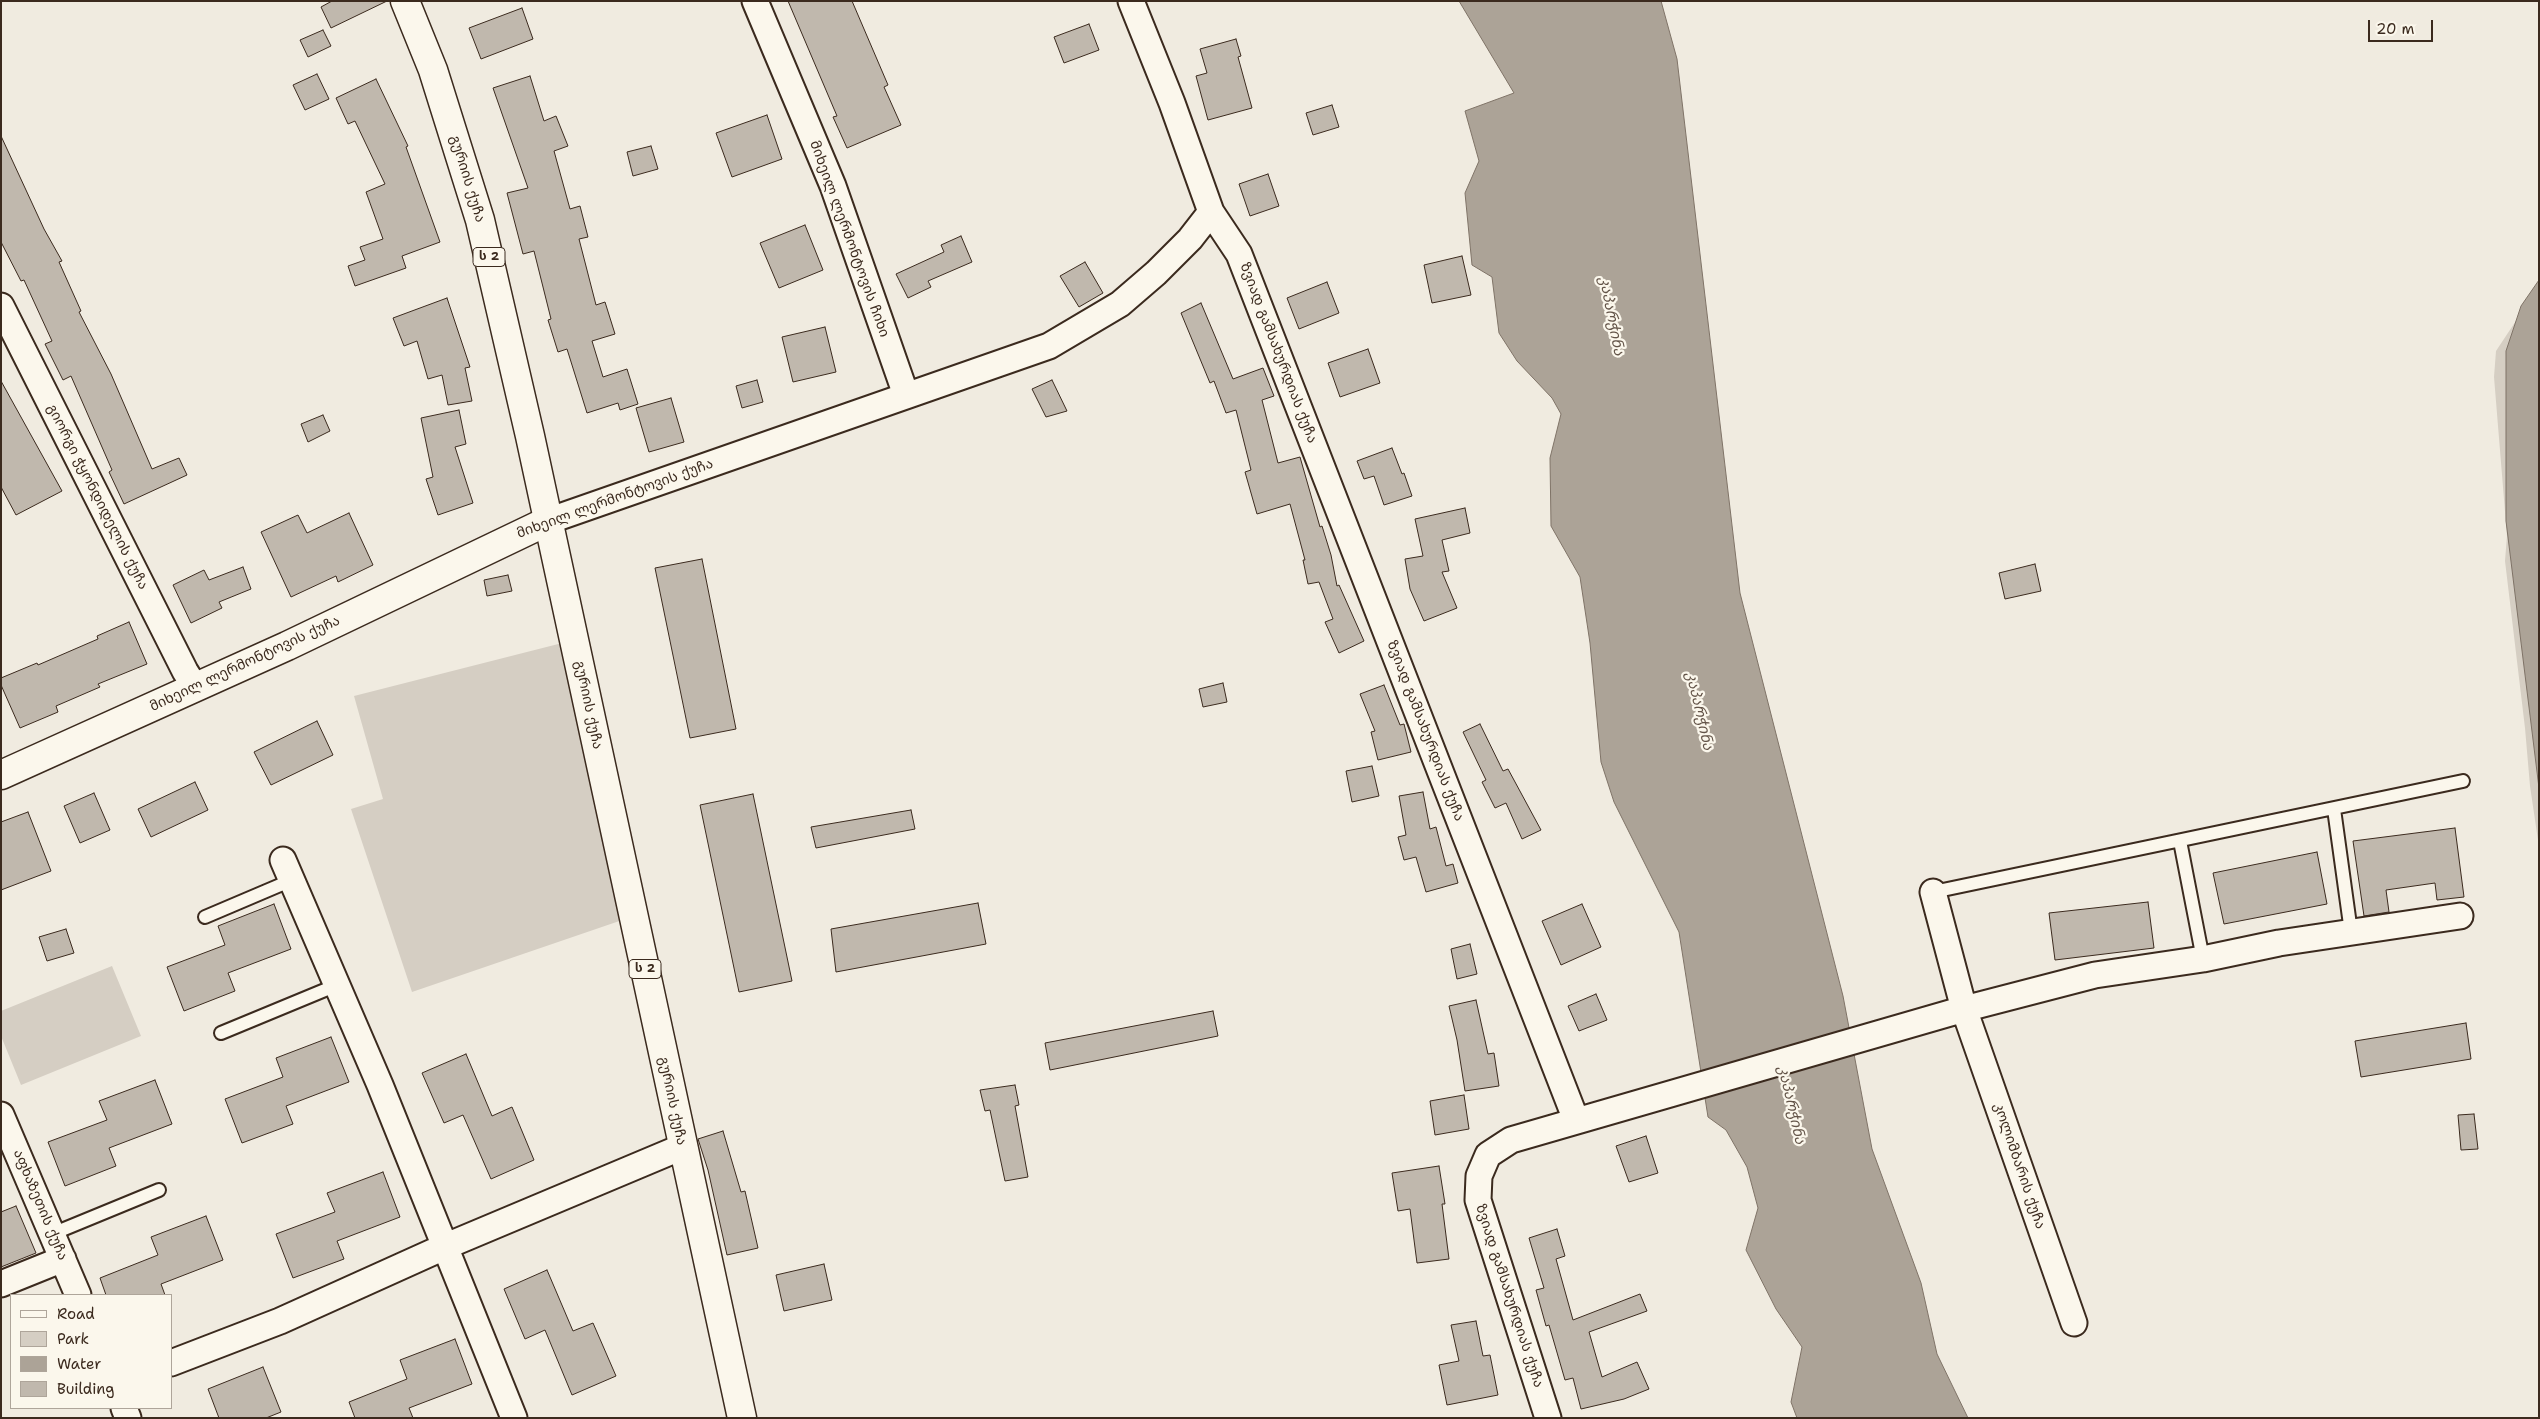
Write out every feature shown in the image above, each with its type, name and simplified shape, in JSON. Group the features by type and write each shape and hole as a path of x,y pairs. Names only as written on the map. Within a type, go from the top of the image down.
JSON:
{"main road":[{"name":"გურიის ქუჩა","path":"404,1 433,70 480,220 548,521 742,1418"},
{"name":"მიხეილ ლერმონტოვის ქუჩა","path":"1,775 287,646 548,521"}],"street":[{"name":"მიხეილ ლერმონტოვის ჩიხი","path":"754,1 833,186 906,395"},
{"name":"ზვიად გამსახურდიას ქუჩა","path":"1131,1 1172,103 1212,212 1239,254 1576,1120 1511,1140 1488,1155 1479,1176 1478,1200 1548,1418"},
{"name":"მიხეილ ლერმონტოვის ქუჩა","path":"548,521 1049,346 1120,304 1156,273 1190,239 1212,212"},
{"name":"გიორგი ჭყონდიდელის ქუჩა","path":"1,306 185,671 195,687"},
{"path":"287,870 380,1084 514,1418"},
{"name":"კოლიმბარის ქუჩა","path":"1933,892 1964,1010 2074,1323"},
{"path":"1576,1120 1688,1090 1964,1010 2095,975 2203,959 2278,943 2460,916"},
{"name":"აფხაზეთის ქუჩა","path":"1,1116 78,1294"},
{"path":"172,1363 280,1321 444,1247 682,1147"},
{"path":"1,1284 63,1259"}],"lane":[{"path":"1933,892 2463,781"},
{"path":"2334,809 2350,932"},
{"path":"2180,841 2203,959"},
{"path":"205,917 287,870"},
{"path":"221,1033 337,985"},
{"path":"52,1234 159,1190"}],"green space":[{"path":"2539,286 2539,847 2530,786 2505,561 2507,536 2494,377 2496,351"},
{"path":"574,640 634,916 412,992 351,809 383,799 354,696"},
{"path":"112,966 141,1036 21,1085 1,1036 1,1011"}],"water":[{"name":"კაპარჭინა","path":"1459,1 1661,1 1677,59 1740,593 1843,996 1872,1149 1921,1283 1937,1354 1968,1418 1797,1418 1791,1402 1802,1347 1776,1309 1746,1250 1758,1208 1747,1167 1726,1130 1708,1117 1679,932 1614,802 1601,762 1590,643 1580,577 1551,526 1550,458 1561,414 1552,398 1517,361 1499,333 1492,277 1472,265 1465,193 1479,161 1465,111 1514,93"},
{"path":"2539,280 2539,788 2506,521 2506,351 2521,306"}],"building":[{"path":"332,1 387,1 331,28 321,7"},
{"path":"788,1 852,1 888,85 884,87 901,125 847,148 833,117 837,116"},
{"path":"522,8 533,39 481,59 469,28"},
{"path":"1089,24 1099,50 1064,63 1054,37"},
{"path":"323,30 331,46 308,57 300,40"},
{"path":"1236,39 1241,56 1238,57 1252,108 1208,120 1196,76 1207,73 1200,49"},
{"path":"317,74 329,99 305,110 293,85"},
{"path":"530,76 544,121 556,116 568,146 554,151 570,209 580,206 588,237 579,239 596,305 605,302 615,334 592,341 603,377 627,369 638,404 620,410 618,403 587,413 567,349 558,352 548,320 551,319 534,251 523,254 507,193 528,188 493,88"},
{"path":"376,79 408,146 406,147 440,242 402,256 406,268 355,286 348,266 365,260 360,247 383,239 366,192 385,184 355,121 348,124 336,98"},
{"path":"1332,105 1339,127 1313,135 1306,113"},
{"path":"767,115 782,159 732,177 716,133"},
{"path":"1,136 44,229 62,261 59,262 81,311 79,312 111,374 152,469 179,458 187,475 124,504 109,472 112,470 71,376 63,380 45,344 52,341 24,280 21,281 1,242"},
{"path":"651,146 658,169 633,176 627,152"},
{"path":"1268,174 1279,206 1250,216 1239,184"},
{"path":"805,225 823,270 779,288 760,243"},
{"path":"961,236 972,262 928,281 931,287 908,298 896,274 944,252 941,245"},
{"path":"1462,256 1471,295 1432,303 1424,265"},
{"path":"1085,262 1103,293 1079,307 1060,276"},
{"path":"1327,282 1339,313 1299,329 1287,298"},
{"path":"447,298 470,367 465,368 472,401 448,405 442,375 428,379 417,341 404,346 393,318"},
{"path":"1201,303 1233,379 1263,368 1274,396 1262,400 1278,463 1300,457 1320,527 1322,526 1331,555 1337,586 1339,585 1364,641 1339,653 1325,622 1333,619 1319,582 1308,584 1303,560 1305,560 1290,504 1257,514 1245,472 1251,470 1236,410 1226,413 1214,381 1210,383 1181,313"},
{"path":"825,327 836,372 793,382 782,337"},
{"path":"1368,349 1380,383 1340,397 1328,363"},
{"path":"757,380 763,402 742,408 736,386"},
{"path":"1052,380 1067,411 1046,417 1032,389"},
{"path":"1,381 62,491 16,515 1,487"},
{"path":"671,398 684,442 649,452 636,408"},
{"path":"459,410 466,444 455,447 473,503 438,515 426,479 433,477 421,418"},
{"path":"323,415 330,431 308,442 301,424"},
{"path":"1392,448 1412,496 1384,505 1374,476 1364,479 1357,461"},
{"path":"1465,508 1470,533 1442,540 1449,571 1442,572 1457,608 1424,621 1410,589 1405,559 1423,556 1415,519"},
{"path":"349,513 373,565 338,582 336,576 291,597 261,532 298,515 307,533"},
{"path":"702,559 736,729 690,738 655,568"},
{"path":"2035,564 2041,591 2005,599 1999,573"},
{"path":"243,567 251,589 219,602 222,608 191,623 173,585 204,570 209,580"},
{"path":"508,575 512,591 487,596 484,580"},
{"path":"129,622 147,664 98,684 100,687 56,706 58,712 20,728 1,685 1,678 37,663 38,665 98,639 97,636"},
{"path":"1223,683 1227,702 1203,707 1199,689"},
{"path":"1384,685 1400,725 1404,724 1411,752 1378,760 1371,732 1375,731 1360,694"},
{"path":"317,721 333,755 271,785 254,752"},
{"path":"1480,724 1503,771 1508,769 1541,830 1522,839 1506,803 1495,808 1482,782 1486,780 1463,732"},
{"path":"1372,766 1379,796 1352,802 1346,771"},
{"path":"195,782 208,810 151,837 138,809"},
{"path":"1423,792 1430,829 1436,827 1446,866 1453,864 1458,883 1426,892 1416,857 1404,860 1398,837 1406,835 1399,796"},
{"path":"94,793 110,830 80,843 64,806"},
{"path":"753,794 792,981 739,992 700,805"},
{"path":"911,810 915,829 816,848 811,827"},
{"path":"28,812 51,871 1,890 1,822"},
{"path":"2455,828 2464,897 2437,900 2435,883 2386,890 2389,912 2364,916 2353,841"},
{"path":"2317,852 2327,904 2224,924 2213,873"},
{"path":"2148,902 2154,948 2055,960 2049,913"},
{"path":"978,903 986,944 836,972 831,929"},
{"path":"274,904 291,949 228,973 235,991 184,1011 167,967 225,945 218,926"},
{"path":"1582,904 1601,947 1561,965 1542,921"},
{"path":"66,929 74,953 47,961 39,937"},
{"path":"1470,944 1477,974 1457,979 1451,949"},
{"path":"1596,994 1607,1020 1579,1031 1568,1006"},
{"path":"1476,1000 1488,1054 1494,1053 1499,1086 1465,1091 1457,1040 1449,1006"},
{"path":"1213,1011 1218,1036 1050,1070 1045,1043"},
{"path":"2466,1023 2471,1059 2361,1077 2355,1041"},
{"path":"331,1037 349,1082 286,1106 293,1124 242,1143 225,1099 283,1077 276,1058"},
{"path":"466,1054 492,1116 512,1107 534,1160 491,1179 463,1115 444,1123 422,1073"},
{"path":"155,1080 172,1124 109,1148 116,1166 65,1186 48,1142 107,1120 99,1101"},
{"path":"1015,1085 1019,1105 1015,1106 1028,1177 1005,1181 990,1110 985,1111 980,1090"},
{"path":"1464,1095 1469,1129 1435,1135 1430,1101"},
{"path":"2474,1114 2478,1149 2461,1150 2458,1115"},
{"path":"723,1131 741,1192 745,1191 758,1248 727,1255 708,1170 698,1139"},
{"path":"1646,1136 1658,1173 1629,1182 1616,1146"},
{"path":"1439,1166 1445,1204 1442,1204 1449,1259 1417,1263 1410,1209 1398,1211 1392,1173"},
{"path":"383,1172 400,1217 337,1241 344,1259 293,1278 276,1234 335,1212 327,1193"},
{"path":"16,1206 36,1253 1,1267 1,1212"},
{"path":"206,1216 223,1260 161,1284 165,1294 106,1294 100,1278 158,1255 151,1237"},
{"path":"1557,1229 1565,1256 1556,1259 1573,1320 1640,1294 1647,1311 1589,1332 1602,1377 1637,1362 1649,1389 1624,1399 1581,1409 1573,1378 1565,1380 1549,1325 1546,1326 1536,1290 1544,1288 1529,1238"},
{"path":"824,1264 832,1300 784,1311 776,1275"},
{"path":"547,1270 573,1331 593,1323 616,1376 572,1395 545,1330 525,1339 504,1289"},
{"path":"1476,1321 1483,1356 1490,1355 1498,1395 1447,1405 1439,1365 1459,1361 1451,1325"},
{"path":"455,1339 472,1384 409,1408 413,1418 355,1418 349,1402 407,1379 400,1360"},
{"path":"263,1367 281,1412 266,1418 219,1418 208,1389"}]}
